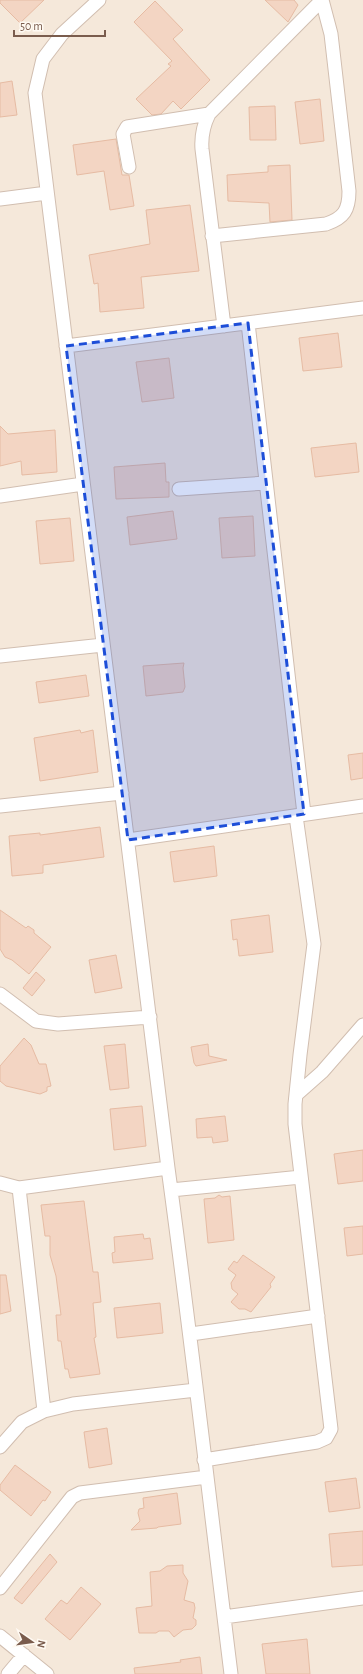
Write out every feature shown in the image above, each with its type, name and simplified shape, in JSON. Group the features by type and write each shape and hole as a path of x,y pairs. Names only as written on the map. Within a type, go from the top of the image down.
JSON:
{"street":[{"path":"98,0 62,34 43,59 35,93 168,1168 191,1334 204,1460 231,1674"},
{"path":"212,236 326,224 337,221 345,213 349,203 349,192 331,34 322,0 209,114 203,125 201,137 212,236 224,326"},
{"path":"129,167 123,134 127,127 209,114"},
{"path":"0,199 47,193"},
{"path":"66,346 363,310"},
{"path":"204,1460 317,1442 326,1438 331,1429 295,1124 296,1095 314,944 248,323"},
{"path":"179,489 266,483"},
{"path":"0,496 83,484"},
{"path":"0,656 103,645"},
{"path":"0,806 122,793"},
{"path":"128,840 363,806"},
{"path":"0,994 36,1021 58,1024 150,1018"},
{"path":"296,1095 322,1072 363,1025"},
{"path":"0,1183 19,1188 168,1168"},
{"path":"171,1190 301,1178"},
{"path":"19,1188 44,1411"},
{"path":"191,1334 318,1316"},
{"path":"0,1447 22,1422 44,1411 73,1404 196,1390"},
{"path":"0,1588 72,1497 80,1492 207,1477"},
{"path":"224,1617 363,1598"},
{"path":"0,1636 47,1674"},
{"path":"8,1674 24,1655"}],"highlighted area":[{"path":"248,323 304,814 128,840 66,346"}],"shaded area":[{"path":"0,0 363,0 363,1674 0,1674"}],"building":[{"path":"0,0 44,0 20,23 0,3"},
{"path":"265,0 294,0 298,5 288,22"},
{"path":"155,1 183,30 173,39 210,80 181,109 173,101 161,114 152,115 136,99 171,66 168,64 172,61 134,22"},
{"path":"12,81 17,115 0,117 0,83"},
{"path":"320,99 324,141 300,144 295,102"},
{"path":"275,106 276,140 250,140 249,107"},
{"path":"116,139 122,175 129,175 134,206 110,210 104,171 77,175 73,145"},
{"path":"290,165 292,220 270,222 269,203 228,201 227,175 268,172 268,166"},
{"path":"190,205 199,271 141,277 144,308 100,312 98,283 94,284 89,255 150,244 146,210"},
{"path":"338,333 342,367 303,371 299,338"},
{"path":"169,358 174,398 142,402 136,362"},
{"path":"0,426 8,434 55,430 57,472 22,475 21,461 0,466"},
{"path":"356,443 359,472 315,477 311,448"},
{"path":"165,463 166,482 169,482 169,497 116,499 114,467"},
{"path":"173,511 177,539 130,545 127,517"},
{"path":"253,516 255,556 222,558 219,518"},
{"path":"70,518 74,561 40,564 36,521"},
{"path":"184,663 183,668 185,687 183,692 146,696 143,666"},
{"path":"86,675 89,696 39,703 36,682"},
{"path":"80,730 81,733 93,730 98,772 40,781 34,738"},
{"path":"363,753 363,778 351,780 348,755"},
{"path":"100,827 104,857 43,865 43,873 12,876 9,836 40,833 40,835"},
{"path":"214,846 217,876 174,882 170,852"},
{"path":"0,910 26,928 28,926 34,930 34,933 51,947 29,974 12,960 5,957 0,949"},
{"path":"269,915 273,952 239,956 237,939 233,940 231,920"},
{"path":"116,955 122,988 95,993 89,960"},
{"path":"36,972 45,980 32,996 23,988"},
{"path":"24,1038 31,1045 39,1064 46,1064 51,1086 47,1087 47,1091 40,1094 6,1086 0,1081 0,1066"},
{"path":"125,1044 129,1088 110,1090 104,1046"},
{"path":"208,1044 209,1056 227,1060 196,1066 191,1047"},
{"path":"142,1106 146,1146 114,1150 110,1109"},
{"path":"225,1116 228,1141 213,1143 212,1137 197,1138 196,1119"},
{"path":"363,1150 363,1181 338,1184 334,1154"},
{"path":"219,1195 222,1197 230,1196 234,1240 208,1243 204,1199 215,1198"},
{"path":"84,1201 93,1272 98,1272 101,1302 93,1303 96,1337 94,1338 100,1374 70,1378 68,1369 65,1369 61,1341 58,1341 56,1315 61,1315 56,1276 50,1255 50,1236 45,1236 41,1205"},
{"path":"363,1226 363,1254 347,1256 344,1228"},
{"path":"143,1234 144,1239 150,1238 153,1259 113,1263 112,1253 115,1252 114,1237"},
{"path":"243,1255 275,1277 270,1284 271,1287 251,1312 245,1309 239,1309 231,1302 238,1294 232,1289 231,1283 236,1275 228,1269 234,1261 237,1263"},
{"path":"0,1275 6,1275 11,1311 0,1314"},
{"path":"160,1303 163,1333 117,1338 114,1308"},
{"path":"107,1428 112,1464 89,1468 84,1432"},
{"path":"15,1465 51,1492 31,1516 0,1490 0,1485"},
{"path":"356,1478 360,1508 329,1512 325,1482"},
{"path":"177,1493 181,1524 131,1530 140,1521 138,1513 139,1509 144,1508 143,1498"},
{"path":"363,1531 363,1565 332,1567 329,1534"},
{"path":"50,1554 57,1562 22,1604 14,1598"},
{"path":"183,1565 183,1573 188,1581 184,1600 194,1603 195,1608 193,1618 196,1620 196,1625 192,1629 183,1630 174,1637 169,1631 139,1633 136,1608 152,1606 150,1572 160,1571 167,1566"},
{"path":"81,1587 101,1604 70,1640 45,1619 61,1600 67,1604"},
{"path":"307,1639 310,1674 266,1674 262,1644"},
{"path":"200,1657 202,1674 135,1674 134,1668 181,1662 180,1660"}]}
